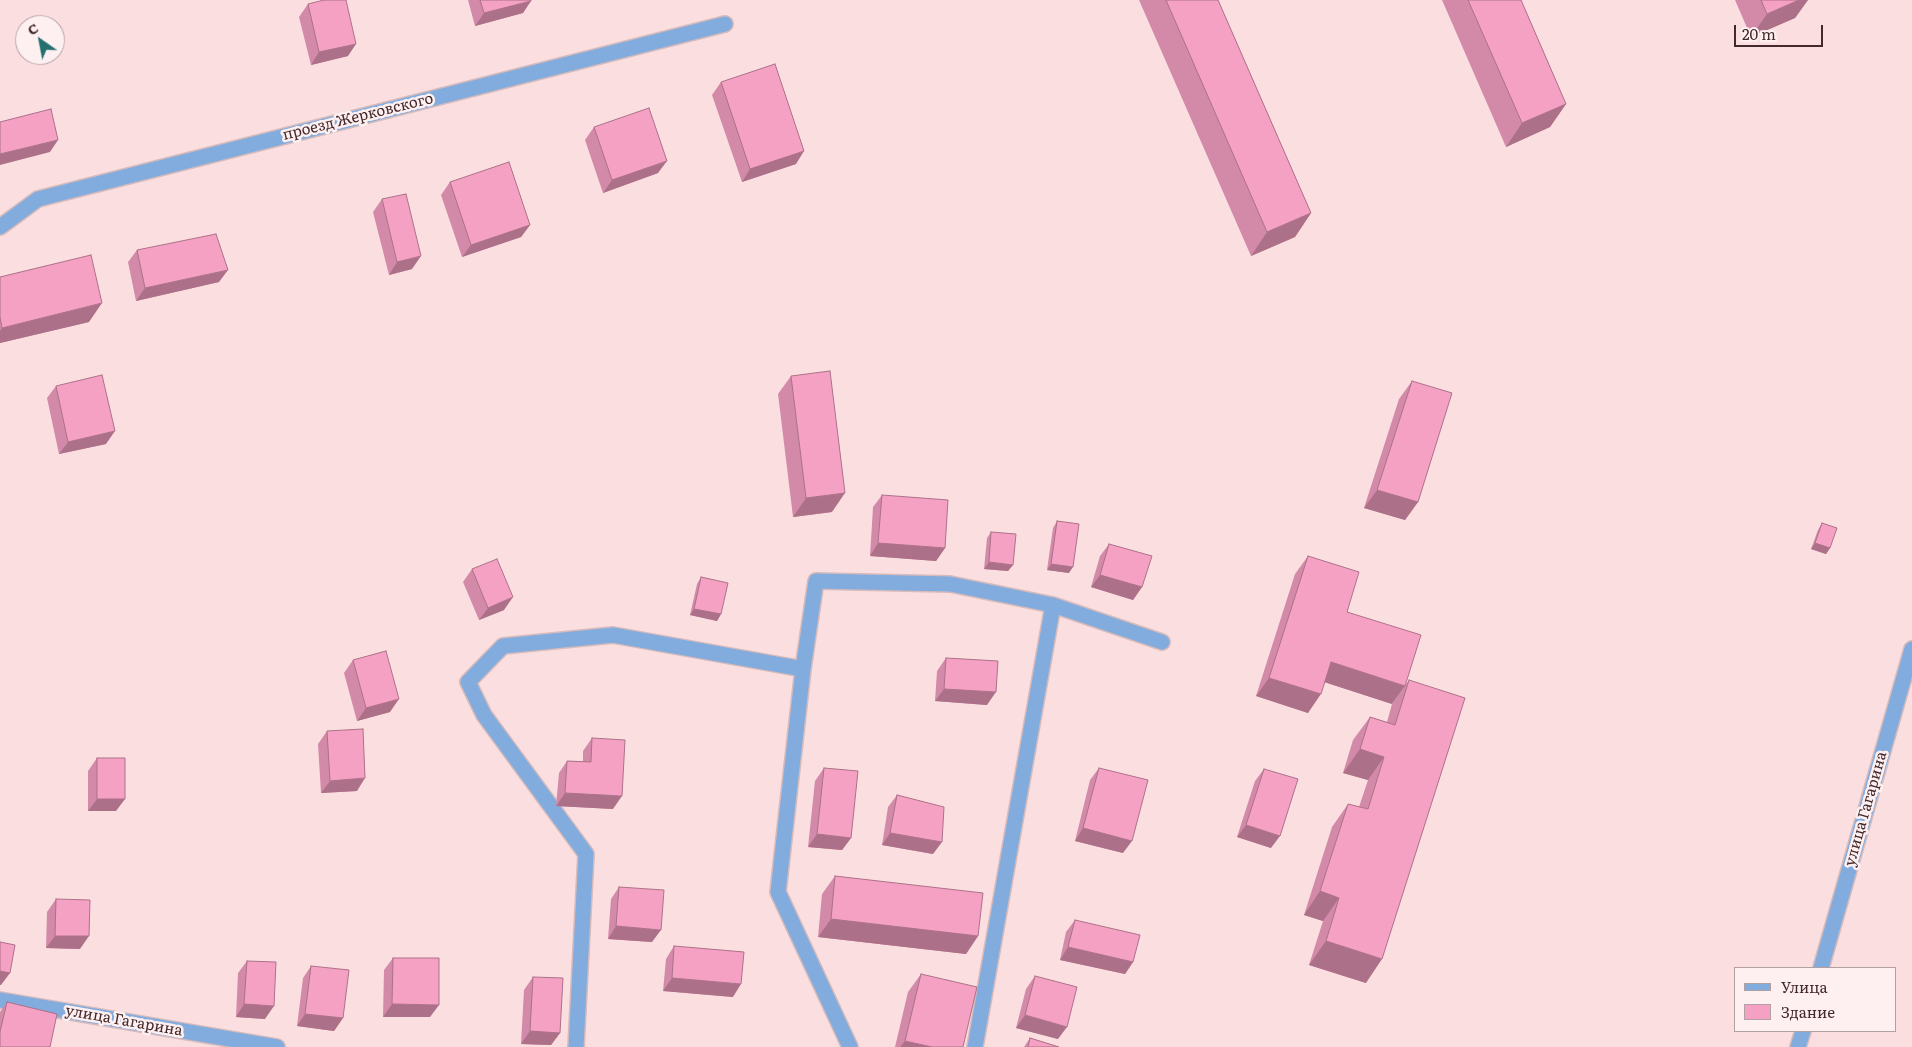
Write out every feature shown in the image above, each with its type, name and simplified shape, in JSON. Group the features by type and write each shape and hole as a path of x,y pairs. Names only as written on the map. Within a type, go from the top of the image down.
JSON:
{"street":[{"name":"проезд Жерковского","path":"0,227 38,199 724,24"},
{"path":"850,1047 778,892 802,669 816,581 950,584 1053,605 1162,642"},
{"path":"975,1047 1053,605"},
{"path":"576,1047 586,854 484,716 468,682 503,646 613,635 802,669"},
{"name":"улица Гагарина","path":"1821,967 1912,649"},
{"name":"улица Гагарина","path":"0,1000 277,1047"},
{"path":"1798,1047 1803,1032"}],"building":[{"path":"324,0 346,0 356,44 319,52 308,4"},
{"path":"480,0 531,0 531,1 484,13"},
{"path":"1166,0 1218,0 1311,213 1267,232"},
{"path":"1468,0 1521,0 1566,104 1522,123"},
{"path":"1761,0 1799,0 1767,14"},
{"path":"775,64 804,151 750,169 721,82"},
{"path":"649,108 667,161 612,180 594,127"},
{"path":"51,109 58,140 0,154 0,122"},
{"path":"509,162 530,225 471,245 450,182"},
{"path":"406,194 421,256 397,262 382,199"},
{"path":"216,234 228,270 145,288 137,250"},
{"path":"91,255 102,303 2,328 0,317 0,277"},
{"path":"830,371 845,493 806,498 791,376"},
{"path":"102,375 115,431 68,442 56,386"},
{"path":"1412,381 1452,393 1418,502 1377,490"},
{"path":"882,495 948,500 945,548 878,543"},
{"path":"1057,521 1079,524 1073,567 1051,564"},
{"path":"1822,523 1837,528 1830,548 1815,543"},
{"path":"991,532 1016,534 1013,565 989,562"},
{"path":"1109,544 1152,556 1142,587 1100,575"},
{"path":"1308,556 1359,572 1347,612 1421,635 1405,686 1331,662 1321,694 1269,678"},
{"path":"497,559 513,597 488,608 472,569"},
{"path":"701,577 728,583 721,614 694,609"},
{"path":"386,651 399,699 366,708 353,660"},
{"path":"946,658 998,661 996,692 944,689"},
{"path":"1409,680 1465,698 1382,959 1326,941 1339,898 1320,891 1348,804 1368,809 1384,757 1360,749 1370,717 1395,725"},
{"path":"363,729 365,778 330,781 327,731"},
{"path":"592,738 625,740 622,796 565,793 567,761 591,762"},
{"path":"97,758 125,758 125,799 97,799"},
{"path":"824,768 858,771 851,838 817,834"},
{"path":"1099,768 1148,780 1132,841 1083,828"},
{"path":"1264,769 1298,779 1280,836 1246,825"},
{"path":"897,795 944,807 942,842 890,833"},
{"path":"835,876 983,893 978,936 831,919"},
{"path":"619,887 664,890 661,930 616,926"},
{"path":"56,899 90,900 89,936 55,936"},
{"path":"1075,920 1140,935 1133,962 1068,947"},
{"path":"0,942 15,945 10,973 0,971"},
{"path":"674,946 744,952 741,984 672,978"},
{"path":"393,958 439,958 439,1005 392,1004"},
{"path":"247,961 276,962 274,1006 244,1004"},
{"path":"311,966 349,970 343,1018 305,1014"},
{"path":"921,974 977,987 963,1047 932,1047 905,1041"},
{"path":"1035,976 1077,987 1067,1027 1025,1015"},
{"path":"533,977 563,978 560,1033 530,1031"},
{"path":"7,1002 57,1014 50,1047 0,1047 0,1032"},
{"path":"1030,1038 1059,1047 1028,1047"}]}
